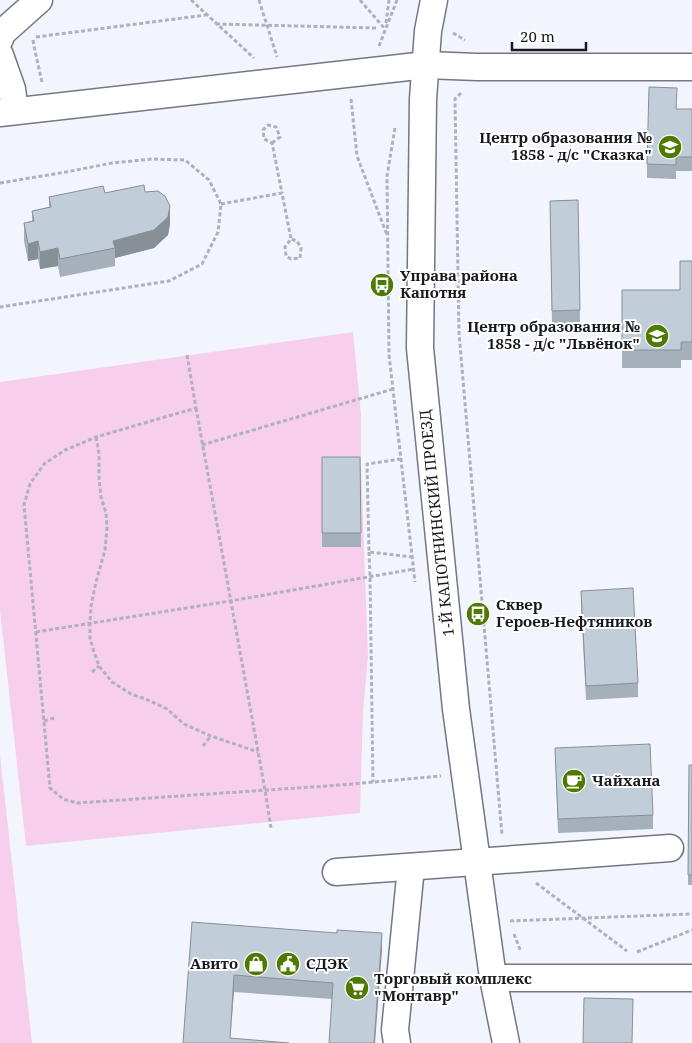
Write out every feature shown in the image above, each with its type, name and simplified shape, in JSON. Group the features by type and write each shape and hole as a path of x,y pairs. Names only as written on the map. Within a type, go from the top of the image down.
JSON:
{"street":[{"path":"0,39 2,33 39,0"},
{"name":"1-Й КАПОТНИНСКИЙ ПРОЕЗД","path":"434,0 428,31 423,108 420,348 456,709 493,978 506,1043"},
{"path":"0,55 12,89 8,112 426,65 477,67 692,67"},
{"path":"336,872 670,848"},
{"path":"397,1043 395,1030 411,867"},
{"path":"493,978 692,978"}],"path":[{"path":"191,0 259,62"},
{"path":"259,0 278,59"},
{"path":"360,0 385,29"},
{"path":"385,29 390,0"},
{"path":"378,46 397,0"},
{"path":"34,51 33,37 206,15"},
{"path":"216,24 376,28"},
{"path":"451,32 468,43"},
{"path":"461,93 455,99 459,333 504,860"},
{"path":"350,97 357,156 388,238 387,176 395,128"},
{"path":"272,144 280,137 276,127 268,125 263,130 264,138 272,144 291,239 285,247 286,256 291,259 300,258 301,248 298,241 291,239"},
{"path":"0,183 112,163 152,159 185,160 209,180 221,204 218,232 202,264 169,281 0,307"},
{"path":"221,204 282,193"},
{"path":"187,356 271,828"},
{"path":"202,445 393,389"},
{"path":"196,408 96,437 65,450 44,464 30,484 24,505 50,788 63,799 77,802 442,776"},
{"path":"96,437 99,454 101,497 106,513 107,528 105,550 91,606 90,623 90,638 99,666 112,682 131,694 167,709 184,724 211,736 258,752"},
{"path":"373,782 370,576 366,464 401,459"},
{"path":"369,552 412,558"},
{"path":"36,632 414,569"},
{"path":"92,672 99,666"},
{"path":"44,720 54,718"},
{"path":"203,746 211,736"},
{"path":"536,883 631,954"},
{"path":"508,912 509,921 522,952"},
{"path":"509,921 692,914"},
{"path":"621,954 631,954 692,930"}],"shaded area":[{"path":"353,332 361,414 368,656 363,712 360,813 26,846 0,611 0,382"},
{"path":"0,755 32,1043 0,1043"}],"building":[{"name":"Центр образования № 1858 - д/с \"Сказка\"","path":"649,87 677,88 676,109 692,109 692,157 676,157 676,165 647,164"},
{"path":"144,185 145,192 158,191 165,196 170,206 168,217 154,230 113,241 115,248 60,259 58,248 40,252 38,241 28,244 24,223 34,221 32,211 51,207 49,197 103,186 105,193"},
{"path":"578,200 580,310 552,311 550,201"},
{"path":"680,261 692,261 692,342 681,342 681,350 622,350 622,290 680,290"},
{"path":"322,457 360,457 361,533 322,533"},
{"path":"633,588 638,683 586,686 581,591"},
{"path":"650,744 653,815 558,819 555,748"},
{"path":"689,765 692,765 692,875 688,875"},
{"path":"192,922 337,933 337,930 382,933 374,1043 329,1043 333,983 234,975 230,1038 289,1043 183,1043"},
{"path":"584,998 633,999 632,1043 583,1043"}],"place":[{"name":"Центр образования № 1858 - д/с \"Сказка\"","path":"670,147"},
{"name":"Управа района Капотня","path":"382,285"},
{"name":"Центр образования № 1858 - д/с \"Львёнок\"","path":"657,336"},
{"name":"Сквер Героев-Нефтяников","path":"478,614"},
{"name":"Чайхана","path":"574,781"},
{"name":"Авито","path":"256,964"},
{"name":"СДЭК","path":"288,964"},
{"name":"Торговый комплекс \"Монтавр\"","path":"357,988"}]}
